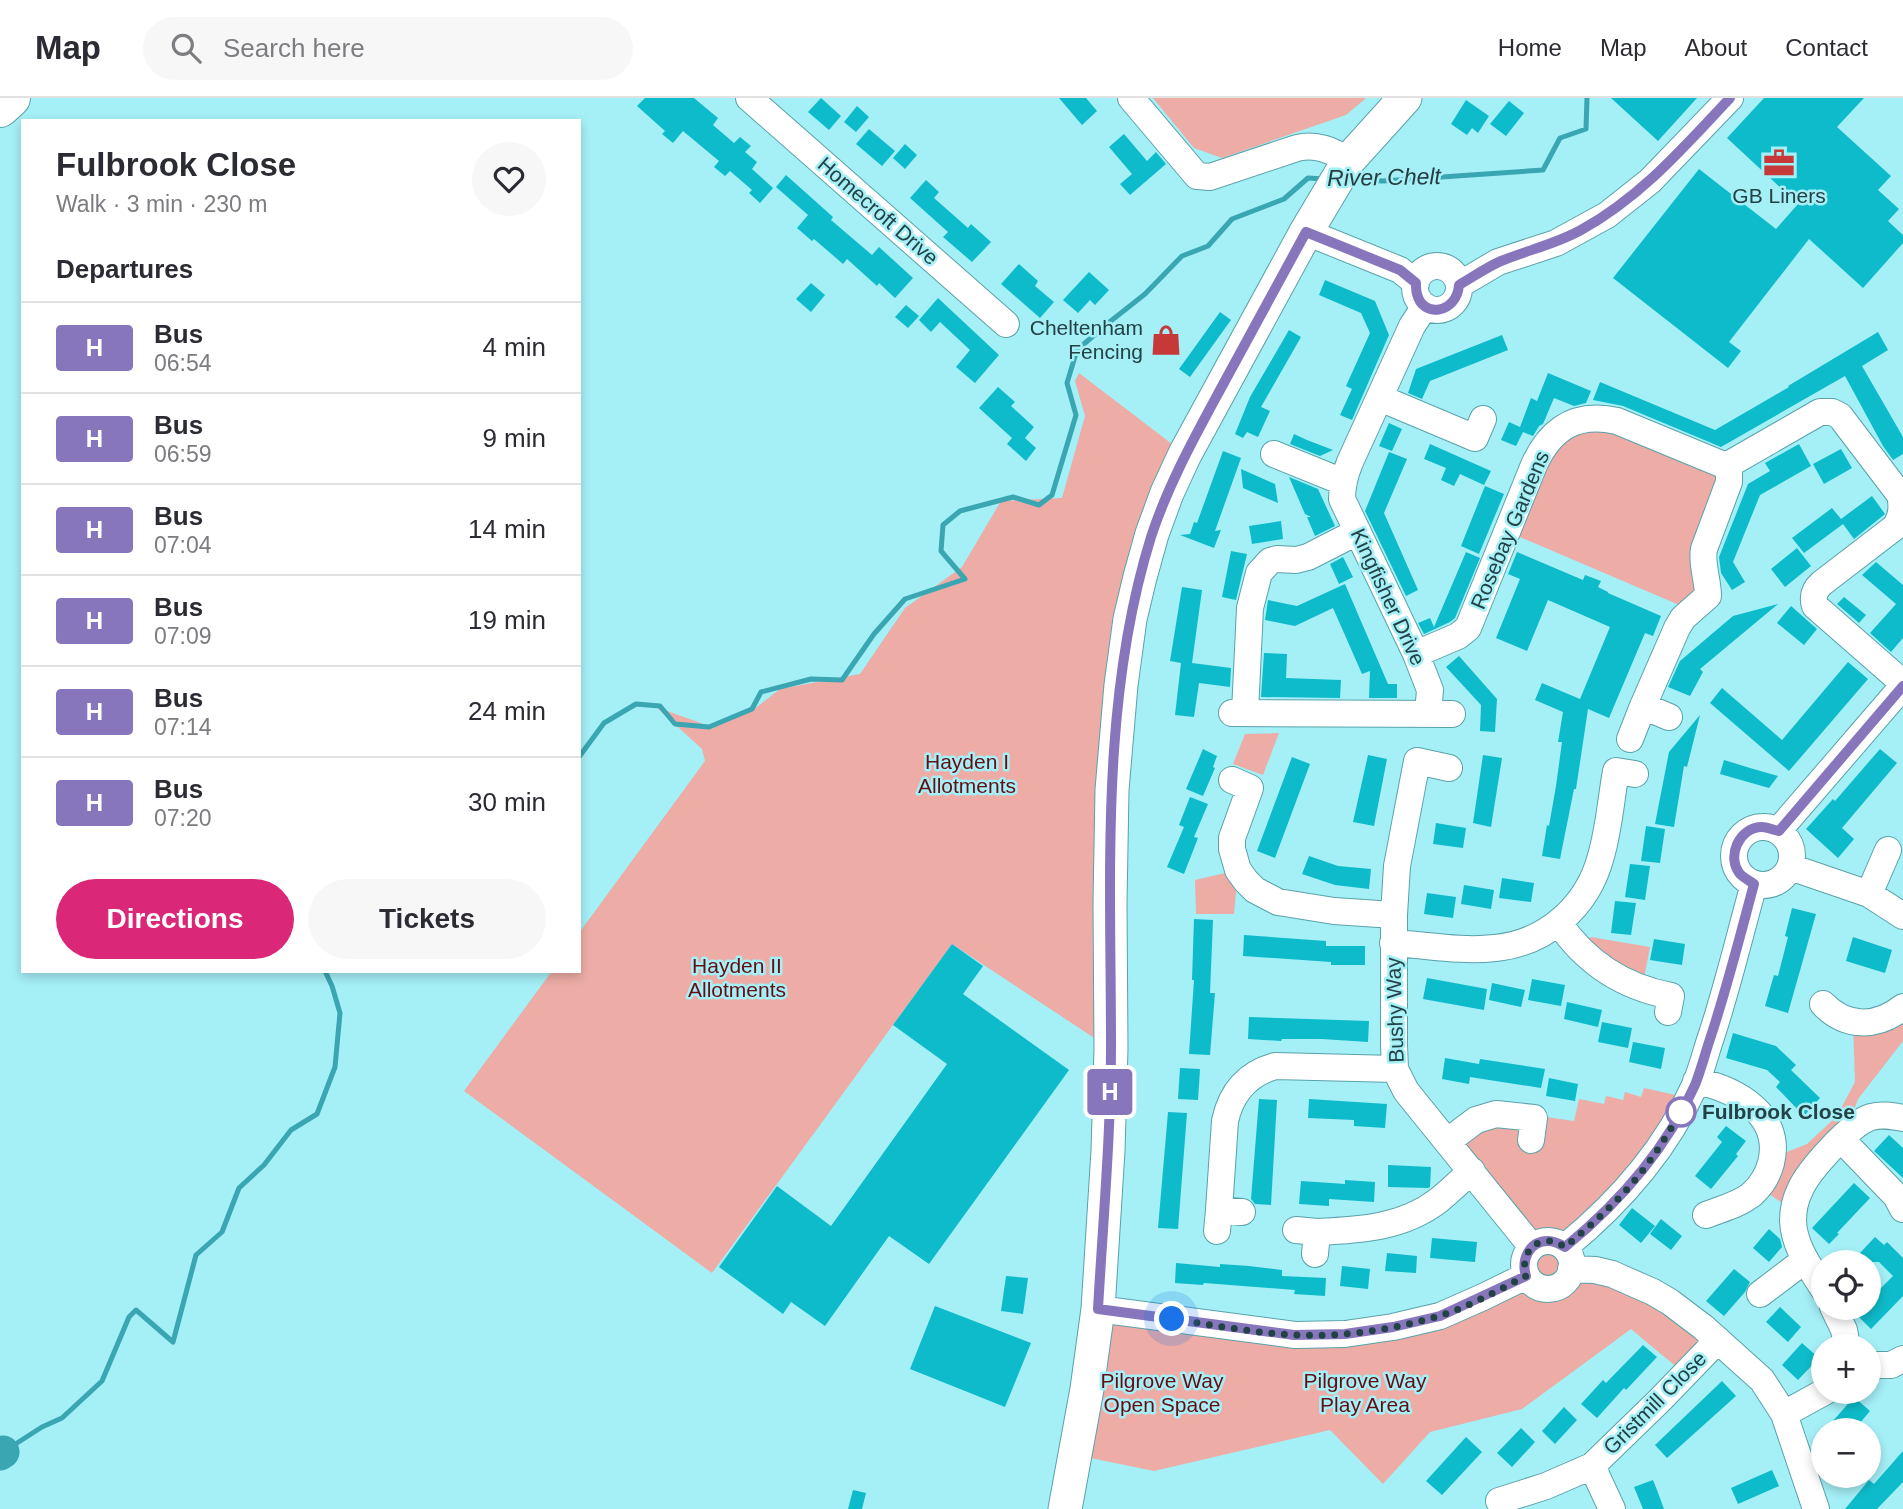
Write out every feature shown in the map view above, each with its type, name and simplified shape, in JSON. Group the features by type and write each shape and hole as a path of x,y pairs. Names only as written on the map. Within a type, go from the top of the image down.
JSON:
{"highway":[{"path":"0,108 11,98"}],"main road":[{"path":"1065,1509 1087,1389 1098,1309 1111,1049 1112,790 1121,685 1130,619 1140,577 1167,493 1185,454 1306,232 1341,173 1405,98"}],"street":[{"name":"Homecroft Drive","path":"750,98 1006,324"},
{"path":"1131,98 1197,176 1210,177 1311,145 1327,149 1341,173"},
{"path":"1275,454 1343,482 1412,326 1420,294 1421,273 1430,267 1439,266 1454,274 1459,285 1499,262 1556,243 1606,215 1650,181 1730,98"},
{"path":"1306,232 1400,270 1420,294"},
{"path":"1380,398 1475,438 1483,419"},
{"path":"1630,739 1676,628 1683,618 1708,596 1702,556 1729,482 1726,466 1820,411 1840,416 1900,495 1902,509 1895,527 1818,586 1813,601 1815,606 1903,685 1779,831"},
{"name":"Rosebay Gardens","path":"1416,654 1458,636 1468,628 1534,465 1545,444 1560,429 1581,420 1605,418 1726,466"},
{"name":"Kingfisher Drive","path":"1343,482 1342,499 1416,654 1440,714 1238,713 1250,608 1259,573 1270,561 1308,557 1357,532"},
{"path":"1643,706 1669,717"},
{"name":"Bushy Way","path":"1448,768 1417,761 1397,866 1393,943 1395,1069 1406,1091 1532,1247"},
{"path":"1393,943 1493,948 1528,940 1559,923 1580,901 1594,878 1602,855 1616,771 1634,774"},
{"path":"1232,780 1250,788 1231,838 1238,870 1255,890 1278,902 1334,911 1394,915"},
{"path":"1763,827 1779,831 1791,849 1790,867 1784,877 1771,884 1754,884 1741,875 1735,864 1736,846 1742,836 1751,829 1763,827"},
{"path":"1869,894 1888,850"},
{"path":"1790,867 1869,894 1903,916"},
{"path":"1754,884 1718,1015 1696,1081 1672,1128 1645,1167 1568,1258 1565,1282 1553,1288 1539,1287 1526,1276 1524,1261 1532,1247 1550,1241 1568,1258 1641,1286 1670,1302 1718,1340 1762,1380 1784,1414 1816,1509"},
{"path":"1559,923 1576,946 1604,970 1642,989 1671,996 1668,1012"},
{"path":"1822,1004 1842,1019 1864,1022 1886,1018 1903,1007"},
{"path":"1226,1218 1225,1121 1227,1109 1239,1087 1248,1079 1275,1066 1395,1069"},
{"path":"1696,1081 1728,1090 1752,1106 1762,1115 1772,1136 1773,1147 1769,1168 1759,1186 1741,1202 1705,1216"},
{"path":"1448,1141 1476,1120 1496,1114 1534,1118 1531,1140"},
{"path":"1811,1269 1799,1248 1793,1224 1797,1198 1805,1180 1857,1125 1871,1117 1886,1115 1903,1118"},
{"path":"1841,1139 1896,1196 1903,1209"},
{"path":"1309,1239 1400,1221 1438,1201 1472,1171"},
{"path":"1760,1294 1805,1260"},
{"path":"1098,1309 1294,1335 1345,1334 1440,1316 1526,1276"},
{"name":"Gristmill Close","path":"1499,1502 1592,1466 1660,1401 1718,1340"},
{"path":"1881,1366 1903,1359"},
{"path":"1784,1414 1811,1399"},
{"name":"Gristmill Close","path":"1592,1466 1612,1509"}],"green space":[{"path":"1153,98 1366,98 1346,115 1222,158 1194,148"},
{"path":"1079,373 1185,454 1140,577 1111,1049 952,944 712,1273 464,1091 551,973 581,973 581,930 705,761 702,749 656,707 709,726 753,710 780,689 860,674 905,608 962,567 1001,501 1062,498 1085,416 1075,381"},
{"path":"1581,420 1726,466 1691,610 1508,532 1534,465"},
{"path":"1279,733 1263,775 1233,764 1245,734"},
{"path":"1238,870 1234,914 1196,914 1195,880"},
{"path":"1591,937 1650,947 1642,989 1576,946"},
{"path":"1903,1007 1903,1041 1858,1099 1854,1110 1863,1120 1794,1211 1769,1194 1772,1158 1807,1144 1837,1116 1855,1082 1853,1022"},
{"name":"Pilgrove Way Open Space","path":"1644,1088 1689,1098 1570,1255 1718,1340 1685,1374 1631,1329 1522,1409 1430,1432 1383,1484 1330,1430 1154,1471 1076,1455 1098,1309 1124,1313 1393,1327 1524,1265 1528,1253 1448,1141 1476,1120 1546,1117 1574,1121 1579,1099 1604,1104 1606,1096 1623,1100 1625,1092 1641,1097"}],"building":[{"path":"645,98 694,98 718,118 713,125 734,143 740,137 751,146 745,152 757,162 752,169 773,188 760,203 749,193 752,190 730,171 725,176 714,167 719,161 683,131 673,143 662,134 665,131 637,106"},
{"path":"821,98 841,116 829,130 808,112"},
{"path":"1059,98 1086,98 1097,111 1082,125"},
{"path":"1611,98 1697,98 1658,141"},
{"path":"1764,98 1864,98 1837,127 1891,176 1878,190 1899,209 1888,221 1903,235 1903,243 1863,288 1809,239 1729,342 1741,351 1728,368 1613,278 1699,169 1776,229 1798,204 1727,138"},
{"path":"1466,100 1489,116 1478,133 1472,128 1467,135 1451,124"},
{"path":"1509,101 1524,113 1506,136 1490,124"},
{"path":"857,106 869,117 856,132 844,122"},
{"path":"869,129 895,151 882,166 856,144"},
{"path":"1124,134 1147,161 1156,152 1166,164 1130,195 1120,184 1132,174 1109,147"},
{"path":"905,144 917,155 905,169 893,158"},
{"path":"786,175 833,217 831,220 872,255 879,247 913,278 895,298 847,259 843,264 797,228 808,215 776,187"},
{"path":"926,180 939,192 934,198 968,228 971,224 991,242 972,262 943,237 948,232 910,198"},
{"path":"1019,264 1038,281 1035,286 1054,302 1040,318 1001,284"},
{"path":"1089,272 1109,290 1095,305 1090,300 1078,313 1063,300"},
{"path":"1325,280 1375,301 1389,335 1352,420 1340,415 1352,389 1346,386 1370,333 1361,313 1319,295"},
{"path":"811,283 825,295 811,312 796,299"},
{"path":"938,298 999,355 975,383 956,367 970,350 940,322 931,332 919,320"},
{"path":"906,305 919,316 908,328 895,317"},
{"path":"1220,312 1231,320 1190,377 1179,369"},
{"path":"1289,330 1301,337 1261,407 1270,411 1258,437 1247,432 1243,438 1235,434 1250,397"},
{"path":"1878,332 1888,350 1862,366 1903,437 1903,454 1893,460 1845,376 1721,447 1623,406 1593,400 1600,382 1715,430"},
{"path":"1502,335 1508,350 1430,381 1422,399 1408,393 1416,369"},
{"path":"1548,373 1591,391 1586,403 1574,406 1554,398 1543,424 1533,436 1523,432 1516,446 1501,440 1509,422 1520,427 1531,398 1537,401"},
{"path":"998,387 1015,402 1011,406 1034,427 1025,438 1036,448 1026,461 1007,444 1012,438 979,408"},
{"path":"1389,423 1402,429 1392,451 1379,446"},
{"path":"1294,434 1333,450 1320,456 1290,444"},
{"path":"1430,444 1491,471 1484,485 1460,474 1454,486 1441,480 1446,468 1424,459"},
{"path":"1799,444 1811,466 1760,495 1733,562 1745,582 1732,590 1721,573 1719,557 1748,484 1770,471 1765,463"},
{"path":"1841,449 1852,468 1824,484 1813,464"},
{"path":"1223,451 1241,458 1215,531 1221,530 1214,548 1180,535 1190,534 1194,522 1197,523"},
{"path":"1389,452 1407,459 1384,513 1418,590 1406,596 1365,511"},
{"path":"1241,469 1275,484 1278,503 1243,488"},
{"path":"1289,477 1318,489 1335,526 1315,536 1307,517 1311,517 1305,514"},
{"path":"1485,486 1504,494 1479,554 1461,546"},
{"path":"1872,496 1885,514 1854,539 1843,524 1804,553 1792,538 1832,508 1841,519"},
{"path":"1281,521 1283,539 1252,544 1249,526"},
{"path":"1797,548 1811,566 1785,587 1771,569"},
{"path":"1231,551 1247,554 1236,600 1222,597"},
{"path":"1466,552 1480,558 1455,618 1424,634 1418,623 1430,618 1434,627"},
{"path":"1517,552 1583,580 1585,575 1601,581 1598,587 1608,593 1661,616 1653,636 1645,633 1609,718 1588,709 1576,789 1560,859 1542,856 1556,786 1562,742 1558,742 1563,712 1535,700 1542,683 1580,699 1610,627 1548,600 1527,651 1496,638 1520,579 1508,574"},
{"path":"1343,557 1353,577 1339,584 1330,564"},
{"path":"1876,562 1903,585 1903,638 1891,652 1870,633 1896,604 1862,575"},
{"path":"1345,584 1388,684 1397,684 1397,698 1369,698 1370,671 1362,674 1333,608 1295,626 1265,620 1268,600 1297,606"},
{"path":"1182,587 1202,590 1192,663 1231,668 1230,687 1199,683 1194,717 1175,715 1181,663 1170,661"},
{"path":"1844,597 1866,615 1859,623 1837,604"},
{"path":"1778,604 1700,669 1703,672 1690,696 1668,687 1680,661 1733,616"},
{"path":"1791,606 1817,629 1804,645 1777,623"},
{"path":"1264,653 1287,654 1286,678 1341,680 1340,698 1261,697"},
{"path":"1459,656 1497,699 1495,732 1480,731 1481,705 1446,667"},
{"path":"1848,662 1868,679 1789,771 1710,703 1722,688 1782,740"},
{"path":"1700,715 1687,767 1684,766 1674,827 1655,824 1669,752"},
{"path":"1203,749 1217,756 1203,796 1186,789"},
{"path":"1880,749 1897,763 1842,828 1854,839 1838,858 1806,829 1833,799 1835,801"},
{"path":"1368,755 1387,759 1374,826 1353,822"},
{"path":"1483,755 1502,758 1491,827 1473,823"},
{"path":"1292,757 1310,764 1275,858 1257,851"},
{"path":"1724,760 1778,776 1769,788 1720,774"},
{"path":"1190,797 1208,804 1194,837 1198,838 1184,874 1167,867 1184,827 1179,825"},
{"path":"1436,823 1466,828 1463,848 1433,844"},
{"path":"1646,826 1665,829 1660,863 1641,861"},
{"path":"1309,856 1338,866 1371,869 1369,889 1335,885 1302,874"},
{"path":"1630,864 1650,866 1645,900 1625,897"},
{"path":"1502,878 1534,883 1531,902 1499,898"},
{"path":"1464,885 1494,890 1491,909 1461,904"},
{"path":"1427,893 1456,897 1453,918 1424,914"},
{"path":"1615,901 1636,903 1631,935 1611,933"},
{"path":"1792,908 1816,914 1788,1013 1765,1006 1774,975 1778,976"},
{"path":"1194,919 1213,920 1210,993 1215,993 1210,1055 1189,1054 1194,980"},
{"path":"1244,935 1326,941 1326,946 1365,946 1365,965 1331,965 1331,962 1243,956"},
{"path":"1853,937 1892,950 1885,973 1846,961"},
{"path":"1654,939 1685,944 1682,965 1650,960"},
{"path":"952,944 983,966 963,994 1069,1070 929,1264 889,1236 825,1326 791,1302 783,1314 719,1267 777,1186 831,1226 947,1064 893,1025"},
{"path":"1427,978 1487,989 1484,1010 1423,999"},
{"path":"1532,979 1565,985 1561,1006 1528,1000"},
{"path":"1492,983 1525,990 1521,1007 1489,1000"},
{"path":"1567,1002 1602,1010 1598,1027 1564,1019"},
{"path":"1249,1017 1369,1021 1368,1042 1248,1039"},
{"path":"1602,1022 1632,1028 1628,1048 1598,1042"},
{"path":"1733,1033 1776,1046 1796,1065 1791,1070 1820,1098 1804,1116 1776,1087 1780,1082 1767,1070 1726,1058"},
{"path":"1633,1042 1665,1048 1661,1069 1629,1062"},
{"path":"1445,1058 1479,1064 1480,1059 1545,1069 1541,1088 1470,1077 1469,1084 1442,1079"},
{"path":"1180,1068 1200,1069 1198,1100 1178,1099"},
{"path":"1549,1078 1578,1084 1575,1101 1546,1096"},
{"path":"1259,1099 1277,1100 1271,1205 1255,1204 1251,1199"},
{"path":"1309,1099 1387,1104 1385,1128 1354,1126 1354,1120 1308,1118"},
{"path":"1168,1112 1187,1113 1178,1229 1158,1228"},
{"path":"1726,1126 1746,1141 1736,1154 1738,1156 1711,1189 1695,1176 1722,1142 1717,1137"},
{"path":"1889,1135 1903,1148 1903,1178 1874,1151"},
{"path":"1388,1165 1431,1167 1430,1187 1388,1187"},
{"path":"1345,1180 1375,1182 1374,1202 1329,1199 1329,1206 1299,1204 1301,1181 1345,1184"},
{"path":"1854,1183 1870,1198 1829,1244 1812,1228"},
{"path":"1632,1208 1655,1226 1641,1243 1619,1225"},
{"path":"1661,1219 1682,1236 1671,1250 1650,1234"},
{"path":"1769,1229 1780,1239 1782,1247 1769,1262 1753,1248"},
{"path":"1875,1237 1884,1245 1887,1242 1903,1258 1903,1296 1881,1319 1881,1288 1893,1276 1881,1264 1881,1250 1863,1250"},
{"path":"1432,1238 1477,1242 1475,1262 1430,1258"},
{"path":"1387,1253 1417,1256 1416,1273 1385,1271"},
{"path":"1176,1263 1220,1267 1220,1264 1249,1266 1282,1270 1282,1276 1326,1278 1325,1296 1294,1294 1295,1290 1175,1283"},
{"path":"1342,1266 1370,1269 1368,1289 1340,1286"},
{"path":"1734,1269 1750,1282 1745,1292 1724,1316 1706,1301"},
{"path":"1006,1276 1028,1278 1023,1314 1001,1311"},
{"path":"935,1306 1031,1343 1005,1407 910,1369"},
{"path":"1780,1307 1801,1327 1788,1342 1766,1322"},
{"path":"1862,1320 1880,1320 1871,1329"},
{"path":"1802,1343 1811,1351 1811,1366 1798,1380 1782,1365"},
{"path":"1643,1345 1657,1357 1597,1418 1581,1404 1603,1380 1606,1383"},
{"path":"1722,1381 1736,1396 1667,1458 1655,1445"},
{"path":"1848,1404 1862,1404 1870,1411 1864,1418 1836,1418"},
{"path":"1564,1407 1577,1420 1555,1444 1542,1431"},
{"path":"1521,1428 1535,1442 1512,1467 1497,1453"},
{"path":"1466,1437 1482,1452 1442,1495 1426,1481"},
{"path":"1903,1451 1903,1482 1877,1509 1845,1509 1862,1488 1881,1488 1881,1476"},
{"path":"1772,1470 1779,1486 1738,1504 1731,1488"},
{"path":"1653,1480 1664,1509 1643,1509 1634,1487"},
{"path":"853,1490 866,1493 862,1509 848,1509"}],"waterway":[{"name":"River Chelt","path":"1351,180 1383,181 1543,170 1560,138 1586,129 1587,98"},
{"name":"River Chelt","path":"581,754 604,723 636,704 660,706 675,724 709,727 752,709 761,692 811,679 842,680 874,634 905,599 965,579 941,551 943,525 960,511 1013,497 1039,505 1052,495 1076,415 1067,383 1077,350 1145,294 1182,256 1208,246 1232,219 1284,199 1308,178 1324,179"},
{"name":"River Chelt","path":"3,1452 42,1427 62,1418 102,1381 129,1317 136,1310 173,1342 196,1255 222,1232 239,1188 264,1165 291,1130 317,1114 335,1067 340,1013 326,973"}],"bus line":[{"name":"H","path":"1730,98 1669,163 1630,198 1582,230 1556,243 1499,262 1479,273 1459,285 1458,295 1453,303 1445,308 1437,310 1425,306 1417,295 1416,283 1400,270 1306,232 1185,454 1167,493 1140,577 1130,619 1121,685 1110,830 1111,1049 1098,1309 1294,1335 1345,1334 1440,1316 1526,1276 1524,1261 1532,1247 1537,1244 1550,1241 1565,1247 1605,1212 1645,1167 1689,1098 1718,1015 1754,884 1741,875 1735,864 1734,854 1742,836 1751,829 1763,827 1779,831 1903,686"}],"place":[{"name":"GB Liners","path":"1779,163"},
{"name":"Cheltenham Fencing","path":"1166,340"},
{"name":"Fulbrook Close","path":"1681,1112"}],"route":[{"path":"1172,1319 1294,1335 1320,1335 1369,1331 1440,1316 1526,1276 1524,1261 1532,1247 1537,1244 1550,1241 1565,1247 1584,1231 1619,1198 1645,1167 1681,1112"}],"park label":[{"name":"Hayden I Allotments","path":"967,774"},
{"name":"Hayden II Allotments","path":"737,978"},
{"name":"Pilgrove Way Play Area","path":"1365,1393"}]}
